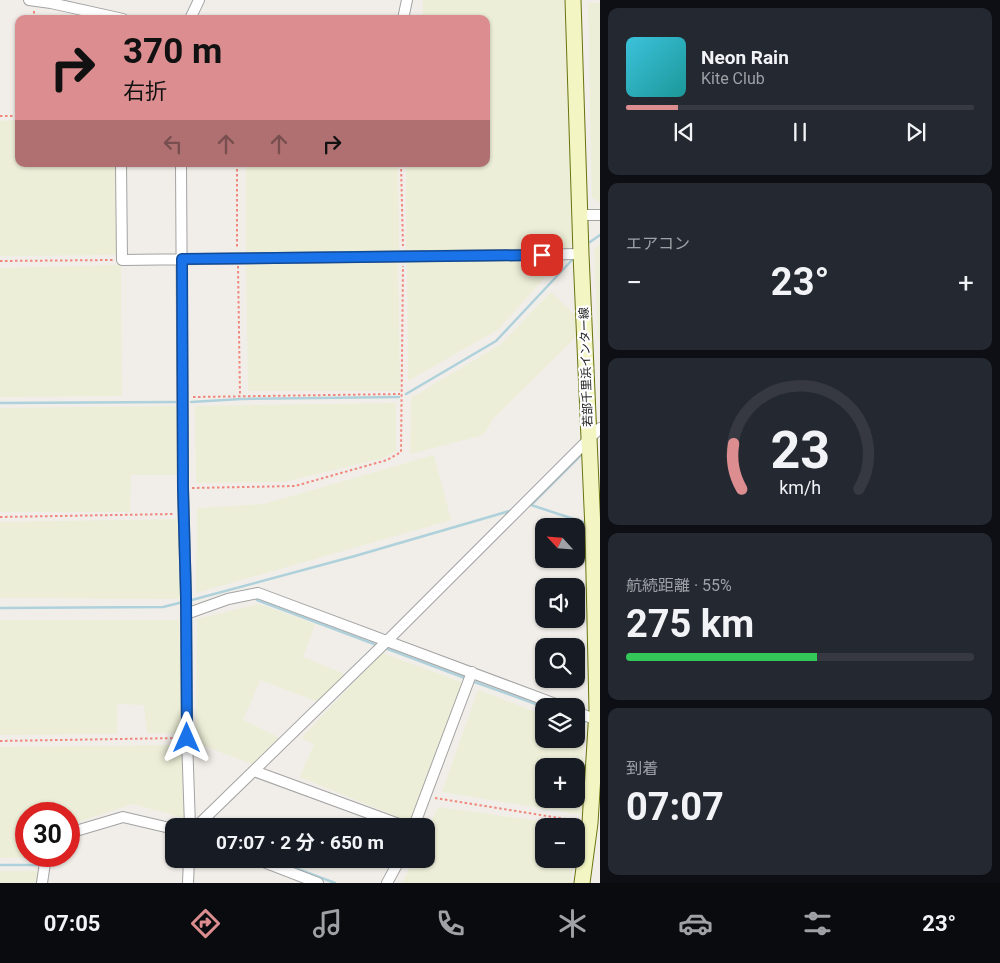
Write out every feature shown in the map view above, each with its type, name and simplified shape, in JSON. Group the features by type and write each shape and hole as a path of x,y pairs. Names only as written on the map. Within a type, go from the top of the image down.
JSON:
{"main road":[{"name":"若部千里浜インター線","path":"573,0 581,254 593,530 598,720 590,823 582,883"}],"street":[{"path":"29,0 52,3 92,15"},
{"path":"192,15 199,0"},
{"path":"404,15 407,0"},
{"path":"121,167 122,260 581,254"},
{"path":"181,167 183,488 190,818"},
{"path":"580,215 600,214"},
{"path":"205,818 387,641 600,428"},
{"path":"186,611 258,593 540,698"},
{"path":"417,818 472,672"},
{"path":"585,715 598,720"},
{"path":"254,771 382,818"},
{"path":"80,830 123,817 165,828"},
{"path":"42,883 44,867"},
{"path":"188,883 189,868"},
{"path":"278,868 316,883"},
{"path":"386,883 395,868"}],"path":[{"path":"0,116 15,116"},
{"path":"237,167 240,396"},
{"path":"183,488 294,486 387,460 401,452 403,257 401,167"},
{"path":"0,261 122,260"},
{"path":"183,398 401,394"},
{"path":"0,517 184,514"},
{"path":"0,741 187,738"},
{"path":"425,796 590,823"}],"green space":[{"path":"423,0 564,0 575,240 567,250 406,253 406,167 490,167 490,15 423,15"},
{"path":"588,3 600,3 600,202 592,198"},
{"path":"15,120 15,167 118,167 120,255 0,256 0,121"},
{"path":"246,167 398,167 399,253 246,252"},
{"path":"600,244 600,340 598,339 594,249"},
{"path":"561,259 499,329 408,381 407,261"},
{"path":"398,262 400,391 248,391 246,265"},
{"path":"121,265 122,396 0,397 0,268"},
{"path":"551,292 576,316 578,335 494,418 483,435 410,454 411,398 501,344"},
{"path":"396,403 396,451 384,458 284,482 196,483 195,406"},
{"path":"181,406 182,475 131,475 130,512 0,512 0,408"},
{"path":"434,455 451,520 196,593 197,508 264,504"},
{"path":"181,519 181,599 0,598 0,522"},
{"path":"259,604 315,624 303,657 347,675 318,702 260,680 243,720 282,739 255,765 196,743 197,619"},
{"path":"0,620 179,620 182,734 147,733 144,705 117,704 117,734 0,735"},
{"path":"382,653 464,683 412,818 400,818 300,777 314,744 301,738"},
{"path":"478,690 535,712 535,748 584,748 583,758 535,758 535,807 442,792"},
{"path":"182,745 185,818 132,804 80,821 80,802 15,802 15,858 0,858 0,747"},
{"path":"438,807 535,821 535,868 573,868 571,883 402,883 410,868 435,868 435,818 433,818"},
{"path":"539,808 582,808 582,815"},
{"path":"0,871 38,871 36,883 0,883"}],"waterway":[{"path":"590,242 600,235"},
{"path":"406,394 496,341 572,260"},
{"path":"191,402 241,399 399,397"},
{"path":"0,403 175,402"},
{"path":"571,518 531,505 582,454"},
{"path":"188,601 355,556 513,510"},
{"path":"257,600 374,644"},
{"path":"0,608 163,607 183,602"},
{"path":"385,648 465,678"},
{"path":"472,681 535,704"},
{"path":"0,865 15,865"},
{"path":"295,868 335,883"}],"route":[{"path":"187,738 182,259 542,255"}]}
